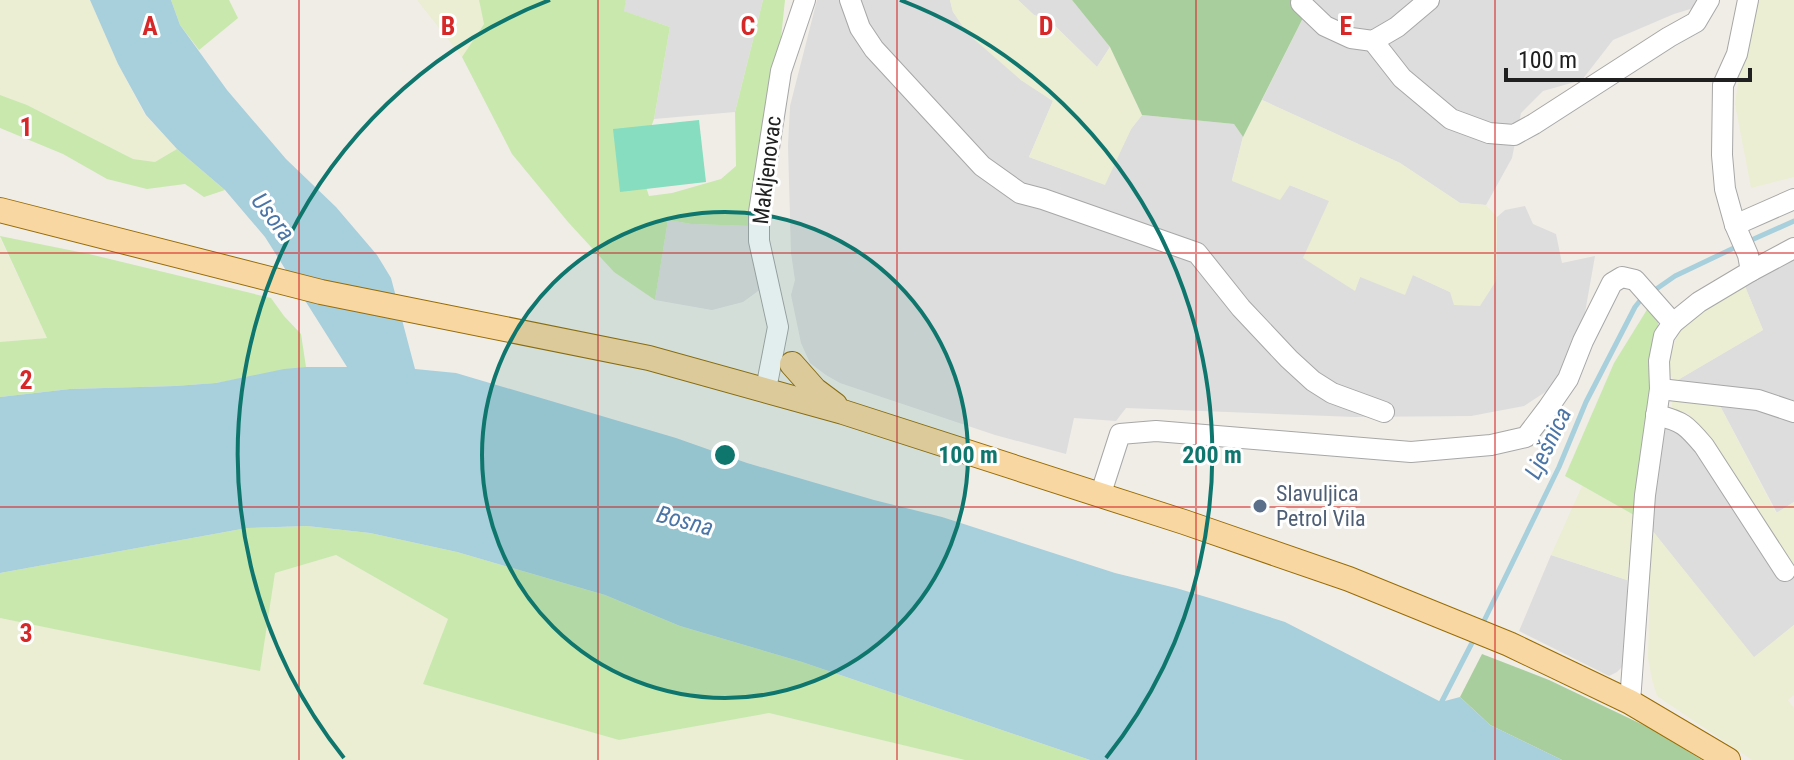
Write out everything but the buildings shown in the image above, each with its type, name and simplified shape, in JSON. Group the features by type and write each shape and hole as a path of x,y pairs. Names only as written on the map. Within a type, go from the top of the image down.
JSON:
{"main road":[{"path":"7,213 321,292 649,358 843,412 1344,577 1509,644 1630,702 1728,760"},
{"path":"792,364 815,390 843,412"}],"street":[{"name":"Makljenovac","path":"769,390 778,327 759,241 759,212 781,71 805,0"},
{"path":"850,0 860,28 874,49 982,166 1020,193 1197,253 1241,308 1313,381 1332,393 1384,412"},
{"path":"1301,3 1325,26 1351,38 1373,41 1397,27 1429,0"},
{"path":"1373,41 1402,78 1451,119 1489,133 1514,135 1696,22 1709,0"},
{"path":"1748,0 1737,54 1723,85 1722,155 1725,189 1750,263"},
{"path":"1736,228 1794,199"},
{"path":"1630,702 1645,495 1664,336 1673,323 1750,263 1794,248"},
{"path":"1100,496 1120,434 1156,431 1411,452 1491,445 1526,437 1568,379 1612,283 1622,277 1635,280 1673,323"},
{"path":"769,390 788,382 792,364 778,327"},
{"path":"1660,389 1758,400 1794,412"},
{"path":"1656,415 1676,419 1704,446 1785,571"}],"shaded area":[{"path":"626,0 763,0 735,112 654,119 670,27 623,11"},
{"path":"817,0 950,0 953,12 1021,80 1053,101 1029,157 1104,184 1131,129 1142,115 1234,124 1243,137 1232,180 1289,185 1330,201 1355,290 1360,277 1413,275 1450,292 1496,281 1497,217 1505,210 1525,206 1533,224 1556,234 1562,263 1595,256 1577,358 1550,389 1524,406 1471,416 1355,417 1126,408 1116,421 1074,418 1066,454 995,435 840,383 810,363 801,343 791,295 795,280 791,253 790,106"},
{"path":"1018,0 1072,0 1110,47 1097,67 1049,20 1034,15"},
{"path":"1312,0 1720,0 1674,14 1613,40 1582,80 1543,91 1521,113 1512,158 1486,205 1460,203 1400,163 1262,100"},
{"path":"668,220 750,226 765,286 743,302 712,310 655,300"},
{"path":"1794,256 1794,406 1676,381 1763,330 1744,284"},
{"path":"1718,402 1754,405 1794,420 1794,502 1777,513"},
{"path":"1663,424 1678,428 1794,577 1794,625 1754,658 1651,529"},
{"path":"1551,555 1627,580 1627,650 1623,666 1617,672 1609,676 1519,631"}],"green space":[{"path":"0,0 90,0 145,115 177,149 155,162 133,159 27,105 0,95"},
{"path":"171,0 229,0 238,18 199,50 180,25"},
{"path":"417,0 479,0 484,23 462,57"},
{"path":"479,0 626,0 624,11 670,27 654,119 638,163 649,196 721,179 736,166 735,112 763,0 785,0 750,226 668,220 655,300 614,272 512,154 462,57 484,24"},
{"path":"950,0 1018,0 1034,15 1049,20 1097,67 1110,47 1142,115 1131,129 1105,185 1029,157 1053,101 1021,80 967,33 953,12"},
{"path":"1072,0 1312,0 1243,137 1234,124 1142,115 1110,47"},
{"path":"1752,0 1794,0 1794,177 1751,188 1735,104"},
{"path":"0,95 27,105 133,159 155,162 177,149 225,190 204,197 185,184 147,189 107,179 63,154 0,128"},
{"path":"1262,100 1400,163 1460,203 1486,205 1497,217 1496,281 1480,306 1454,305 1450,292 1413,275 1405,295 1360,277 1355,291 1303,258 1329,201 1290,185 1280,200 1232,181 1243,137"},
{"path":"699,120 706,182 620,192 613,129"},
{"path":"0,236 271,298 301,334 306,367 216,383 70,389 0,397 0,342 47,338"},
{"path":"0,238 47,338 0,342"},
{"path":"1744,284 1763,330 1676,381 1670,375 1668,359 1678,334 1692,315"},
{"path":"1648,308 1658,321 1658,333 1634,515 1565,476 1614,363"},
{"path":"1674,397 1718,402 1776,513 1794,502 1794,577 1688,413 1672,410"},
{"path":"1582,486 1634,515 1627,580 1551,555"},
{"path":"307,526 370,533 457,552 605,595 680,626 802,662 1090,760 965,760 769,713 619,740 423,684 448,619 336,555 275,573 260,671 0,618 0,573 247,528"},
{"path":"1651,529 1754,657 1794,625 1794,695 1788,700 1794,708 1794,760 1752,760 1657,696 1648,658"},
{"path":"336,555 448,619 424,684 619,740 769,713 965,760 0,760 0,618 260,670 275,573"},
{"path":"1482,654 1549,680 1656,731 1702,760 1562,760 1490,725 1460,697"}],"water":[{"path":"90,0 171,0 180,25 227,90 286,159 336,207 377,255 391,278 415,369 456,373 676,438 747,463 942,517 1115,573 1176,588 1285,622 1441,702 1460,697 1490,725 1562,760 1090,760 802,662 680,626 605,595 457,552 370,533 307,526 247,528 0,573 0,397 70,389 216,383 284,369 347,367 265,237 225,190 177,149 146,115 118,64"}],"waterway":[{"name":"Lješnica","path":"1747,242 1794,221"},
{"name":"Lješnica","path":"1652,292 1675,276 1738,246"},
{"name":"Lješnica","path":"1482,625 1559,467 1586,402 1643,297"},
{"name":"Lješnica","path":"1439,707 1475,637"}],"place":[{"name":"Slavuljica Petrol Vila","path":"1260,506"}],"water label":[{"name":"Usora","path":"273,217"},
{"name":"Bosna","path":"685,521"}]}
